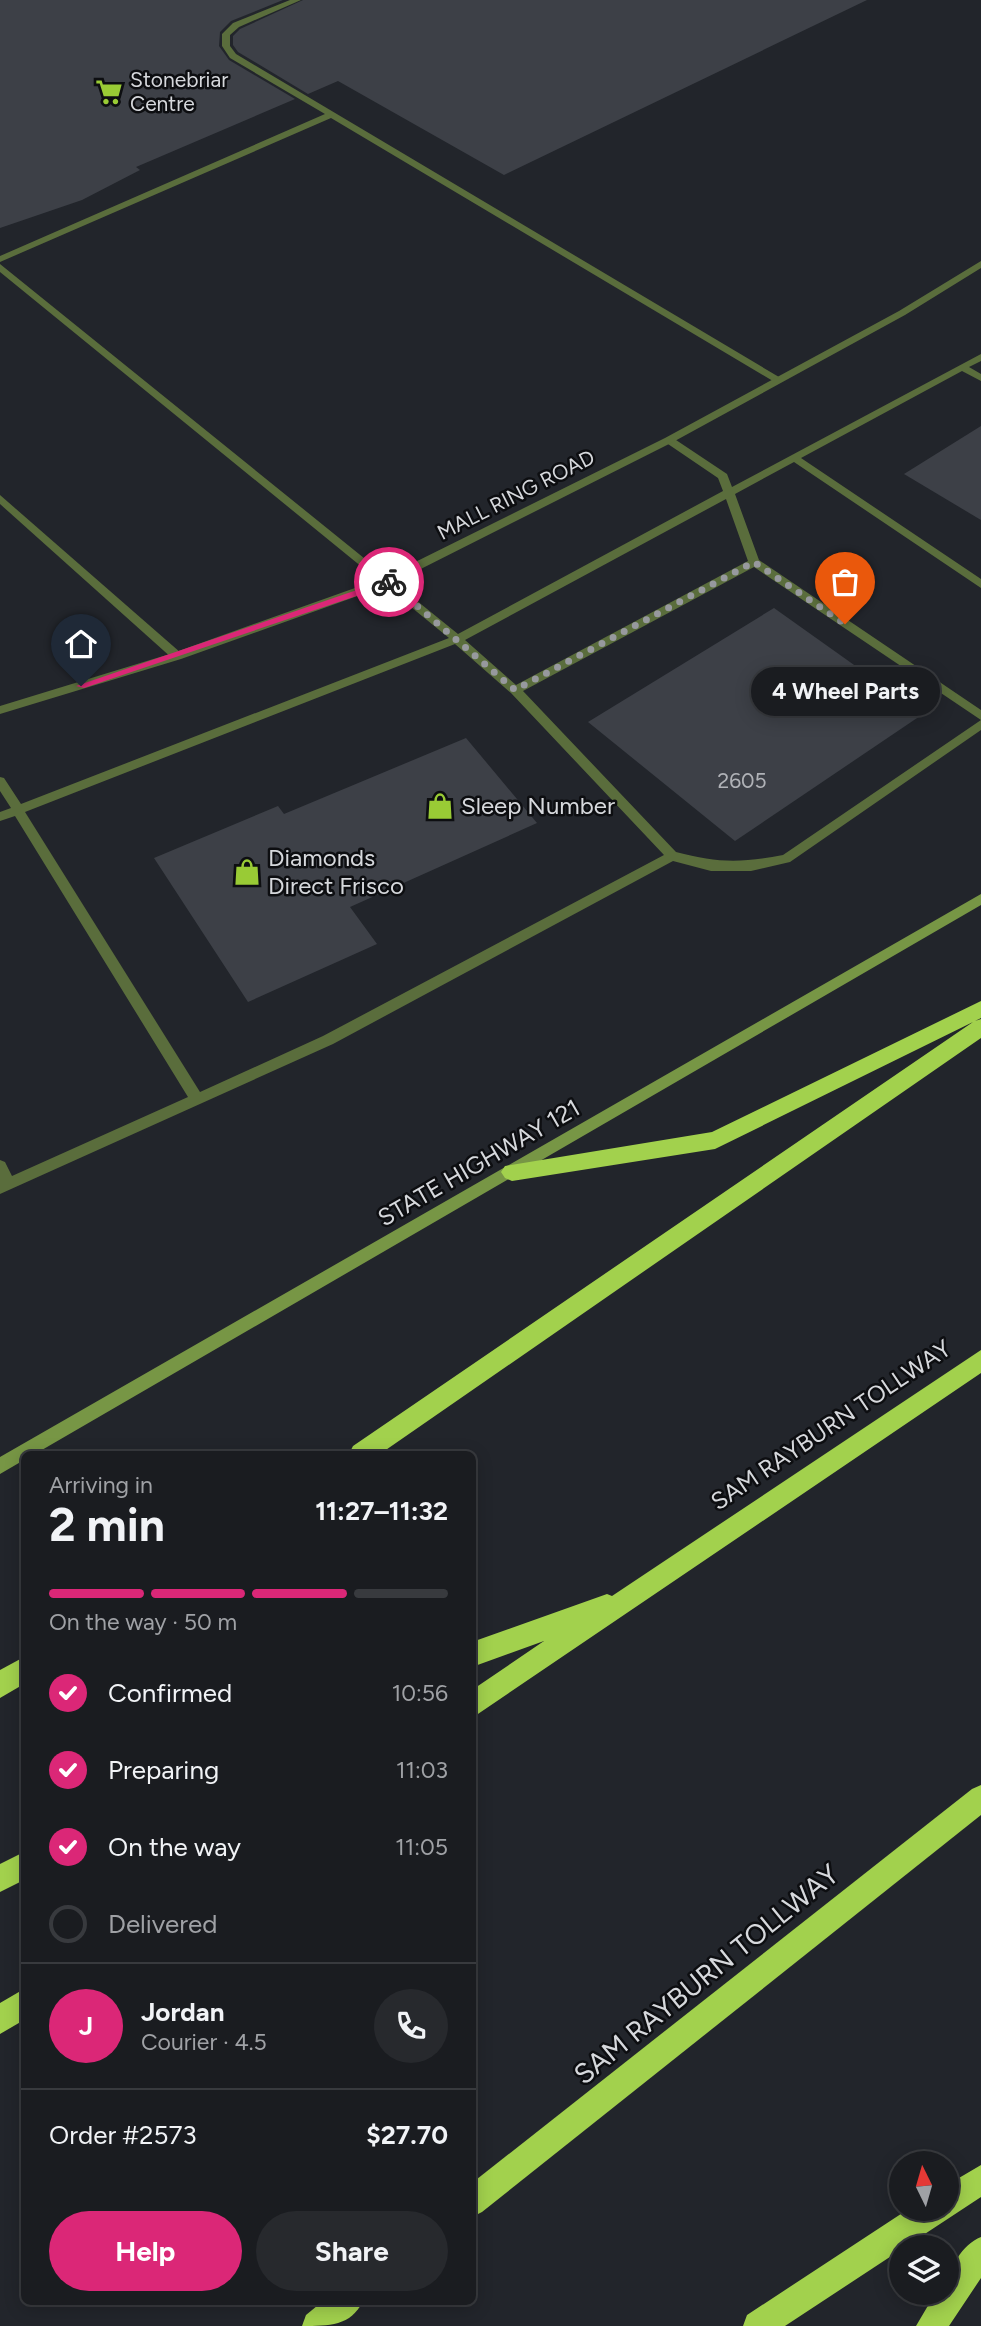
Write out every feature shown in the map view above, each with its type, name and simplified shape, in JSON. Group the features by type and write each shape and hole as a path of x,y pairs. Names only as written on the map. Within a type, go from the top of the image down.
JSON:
{"highway":[{"path":"512,1172 715,1140 981,1009"},
{"path":"367,1450 981,1027"},
{"name":"SAM RAYBURN TOLLWAY","path":"476,1702 642,1593 981,1360"},
{"path":"476,1654 642,1593"},
{"path":"0,1685 21,1672"},
{"name":"SAM RAYBURN TOLLWAY","path":"476,2199 981,1798"},
{"path":"0,1879 21,1867"},
{"path":"0,2020 21,2005"},
{"path":"959,2194 981,2180"},
{"path":"758,2326 917,2221"},
{"path":"931,2326 981,2252"},
{"path":"317,2326 343,2305"}],"main road":[{"name":"STATE HIGHWAY 121","path":"26,1451 981,899"},
{"name":"STATE HIGHWAY 121","path":"0,1466 21,1454"}],"street":[{"path":"297,0 236,25 226,34 226,46 233,56 776,379"},
{"path":"0,259 330,115"},
{"name":"MALL RING ROAD","path":"0,710 177,656 387,581 669,440 776,379 902,313 981,264"},
{"path":"0,267 457,639 515,690 672,856 711,866 751,866 786,859 981,724"},
{"path":"0,817 457,639 981,357"},
{"path":"962,367 981,378"},
{"path":"669,440 723,476 754,562 981,716"},
{"path":"794,458 981,584"},
{"path":"0,498 177,656"},
{"path":"515,690 754,562"},
{"path":"0,781 197,1099"},
{"path":"0,1166 4,1186 328,1040 672,856"}],"building":[{"name":"Stonebriar Centre","path":"0,0 283,0 231,21 220,32 219,46 229,60 295,99 136,167 140,170 82,200 0,228"},
{"path":"303,0 867,0 504,175 338,81 308,94 238,52 233,45 233,36 240,29"},
{"path":"981,426 981,520 904,474"},
{"path":"774,608 923,714 735,841 588,722"},
{"path":"466,738 537,823 350,907 377,944 248,1002 154,858 278,806 284,814"}],"way so far":[{"path":"389,582 515,690 754,562 845,624"}],"place":[{"name":"Stonebriar Centre","path":"109,92"},
{"name":"4 Wheel Parts","path":"845,624"},
{"name":"Sleep Number","path":"440,806"},
{"name":"Diamonds Direct Frisco","path":"247,872"}],"route":[{"path":"81,686 288,619 389,582"}]}
